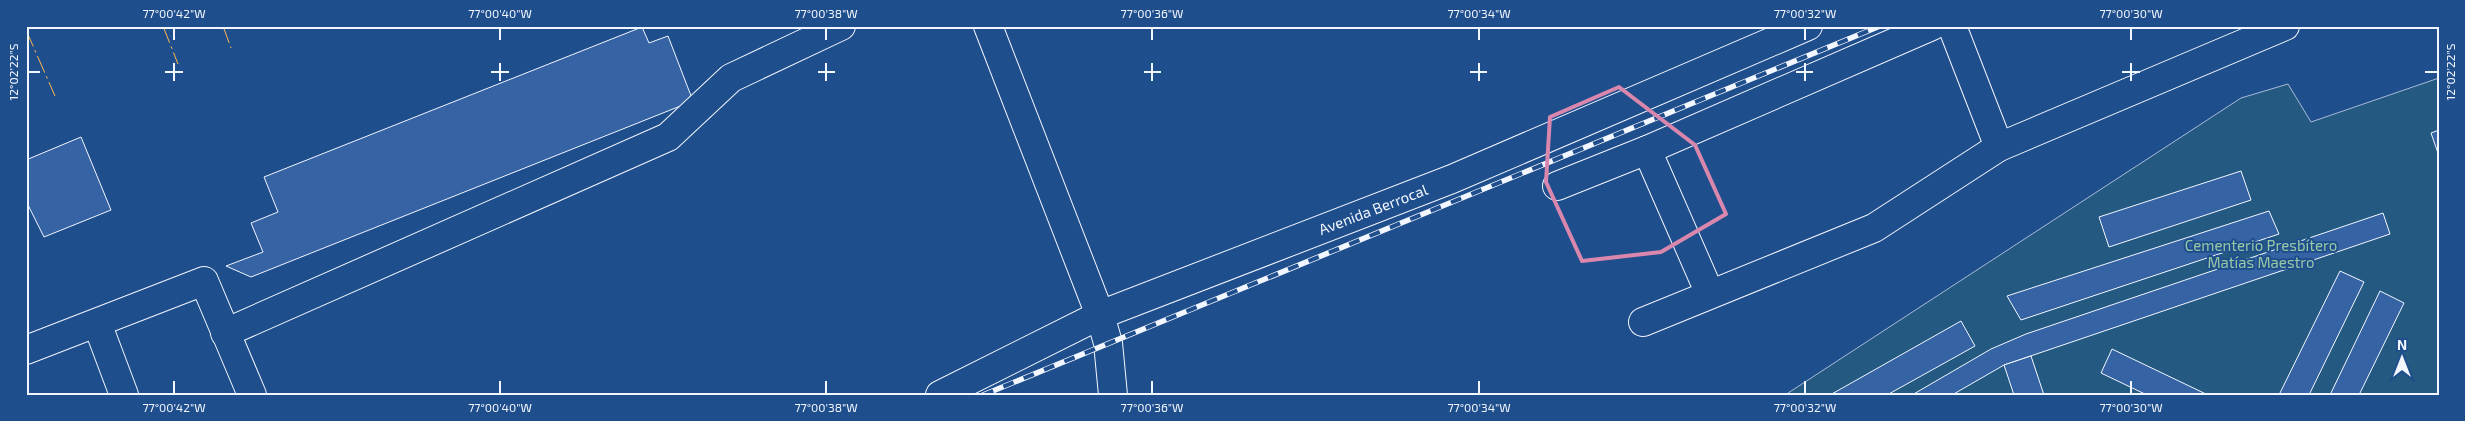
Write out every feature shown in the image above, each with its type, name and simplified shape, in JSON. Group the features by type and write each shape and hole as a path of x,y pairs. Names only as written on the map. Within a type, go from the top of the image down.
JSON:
{"street":[{"path":"225,332 668,137 731,78 841,26"},
{"path":"988,26 1100,315 1108,343 1113,395"},
{"name":"Avenida Berrocal","path":"940,395 1100,315 1452,179 1808,26"},
{"path":"1557,186 1647,150 1932,26"},
{"path":"1952,26 2000,147"},
{"path":"1643,322 1874,228 2000,147 2285,26"},
{"path":"1647,150 1710,294"},
{"path":"26,350 204,281 252,395"},
{"path":"97,323 124,395"}],"highlighted area":[{"path":"1619,87 1695,145 1726,214 1661,252 1582,261 1546,182 1550,117"}],"green space":[{"name":"Cementerio Presbítero Matías Maestro","path":"2439,78 2439,395 1785,395 2241,98 2288,84 2311,122"}],"building":[{"path":"642,27 649,43 668,36 693,101 251,277 226,266 263,252 251,223 278,212 264,177"},
{"path":"2439,130 2439,156 2431,133"},
{"path":"81,137 111,210 44,237 26,201 26,160"},
{"path":"2241,171 2251,200 2109,247 2099,217"},
{"path":"2269,211 2279,234 2021,320 2007,296"},
{"path":"2383,213 2390,234 2004,365 1952,395 1912,395 1991,349 2026,334"},
{"path":"2340,271 2364,282 2309,395 2279,395"},
{"path":"2380,291 2404,303 2359,395 2330,395"},
{"path":"1961,321 1975,346 1887,395 1830,395"},
{"path":"2112,349 2208,395 2147,395 2101,373"},
{"path":"2031,356 2044,395 2014,395 2004,365"}],"railway":[{"path":"983,395 1880,26"}],"power":[{"path":"163,26 178,64"},
{"path":"223,26 231,48"},
{"path":"26,30 55,96"}]}
